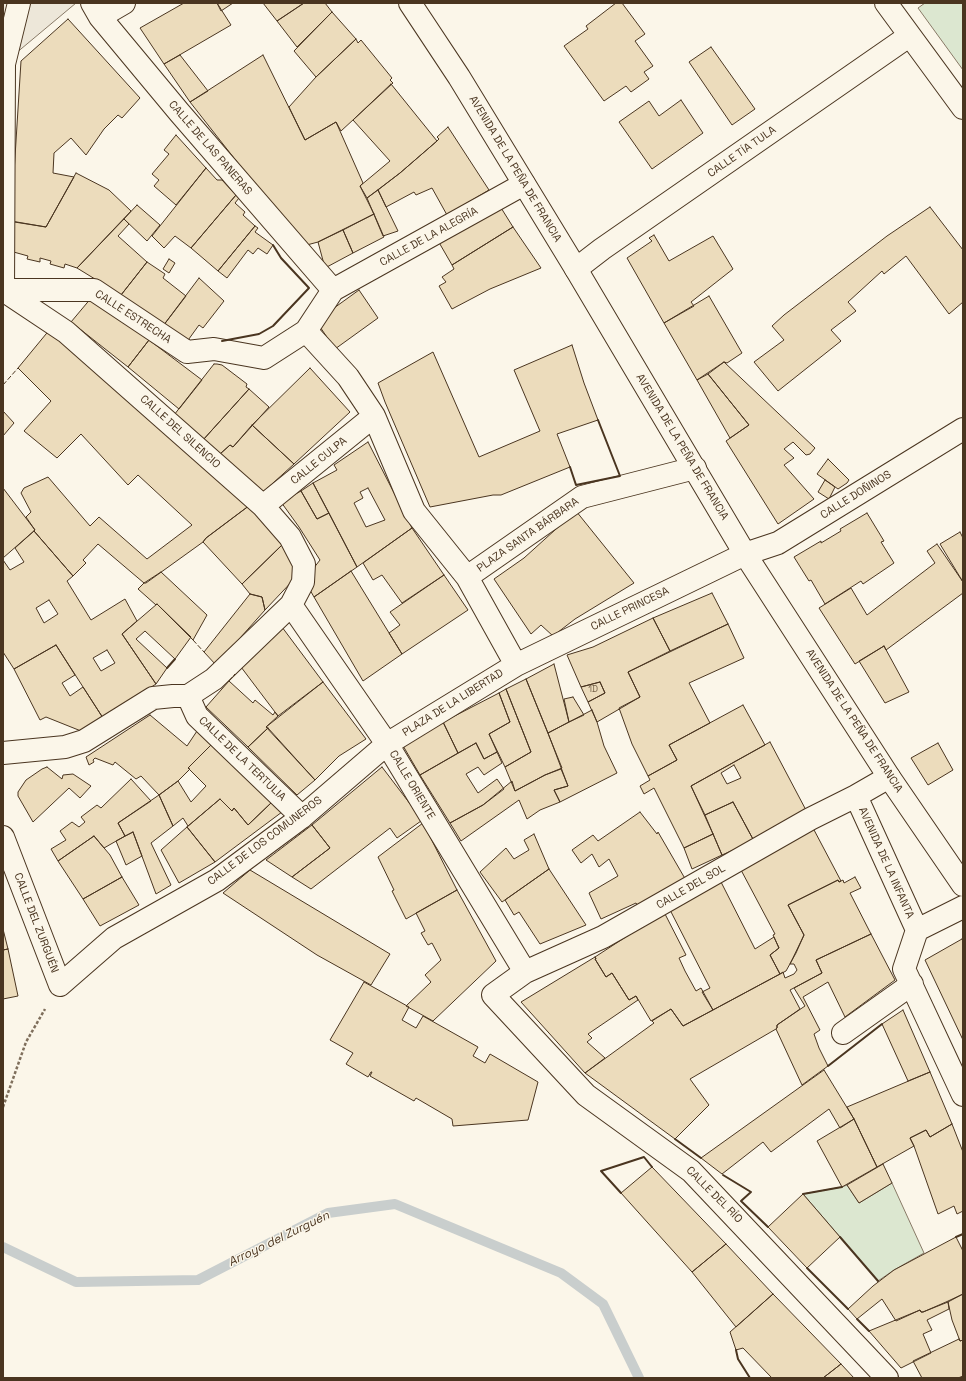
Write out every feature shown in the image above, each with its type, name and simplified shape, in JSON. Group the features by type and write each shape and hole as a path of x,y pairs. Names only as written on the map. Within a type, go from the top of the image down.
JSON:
{"street":[{"path":"3,291 4,64 19,3"},
{"path":"96,10 124,3"},
{"name":"AVENIDA DE LA PEÑA DE FRANCIA","path":"410,3 459,77 576,269 745,554 890,777 963,885"},
{"path":"886,3 963,108"},
{"name":"CALLE DE LAS PANERAS","path":"96,10 178,112 333,290"},
{"name":"CALLE TÍA TULA","path":"576,269 602,249 909,36"},
{"name":"CALLE DE LA ALEGRÍA","path":"333,290 524,184"},
{"name":"CALLE ESTRECHA","path":"3,291 94,290 187,352 214,349 264,358 306,331"},
{"path":"306,331 333,290"},
{"name":"CALLE DEL SILENCIO","path":"3,291 66,332 263,506 290,537 304,564 303,582 291,605 214,679 188,696"},
{"name":"PLAZA SANTA BÁRBARA","path":"306,331 348,377 374,416 414,511 467,577 582,497 695,468"},
{"name":"CALLE CULPA","path":"263,506 374,416"},
{"name":"CALLE DOÑINOS","path":"745,554 778,543 963,429"},
{"name":"CALLE PRINCESA","path":"516,665 745,554"},
{"name":"PLAZA DE LA LIBERTAD","path":"387,744 516,665 467,577"},
{"name":"CALLE ORIENTE","path":"291,605 387,744 525,972"},
{"path":"3,753 65,747 84,741 153,698 188,696"},
{"name":"CALLE DE LA TERTULIA","path":"188,696 197,716 302,817"},
{"name":"CALLE DE LOS COMUNEROS","path":"60,985 114,938 217,880 302,817 387,744"},
{"name":"CALLE DEL SOL","path":"493,995 525,972 603,937 810,819 890,777"},
{"name":"AVENIDA DE LA INFANTA","path":"856,796 917,930 904,969 963,1095"},
{"name":"CALLE DEL ZURGUÉN","path":"3,837 60,985"},
{"name":"AVENIDA DE LA INFANTA","path":"917,930 963,907"},
{"path":"843,1033 912,984"},
{"name":"CALLE DEL RÍO","path":"493,995 586,1095 691,1171 887,1378"}],"path":[{"path":"3,1107 26,1042 60,985"}],"green space":[{"path":"925,3 963,3 963,70 918,8"},
{"path":"892,1183 924,1253 878,1281 803,1194 847,1185 859,1203"}],"shaded area":[{"path":"3,3 76,3 3,64"}],"building":[{"path":"184,3 217,3 231,25 164,64 140,28"},
{"path":"217,3 233,3 221,11"},
{"path":"263,3 304,3 277,21"},
{"path":"304,3 325,3 332,12 297,47 277,21"},
{"path":"616,3 622,3 645,34 635,41 653,66 644,72 649,79 631,92 626,86 604,101 564,46 588,29 586,26"},
{"path":"332,12 356,39 316,77 294,51"},
{"path":"68,19 140,98 122,118 118,115 104,129 86,155 71,138 54,153 53,173 74,177 46,227 11,221 21,61"},
{"path":"356,39 358,43 361,40 392,78 390,80 393,83 341,131 336,122 305,140 289,107 316,77"},
{"path":"711,47 755,109 732,125 689,62"},
{"path":"180,55 208,91 190,102 164,64"},
{"path":"263,55 305,140 336,122 363,183 360,186 374,214 318,242 303,246 190,102"},
{"path":"391,84 437,141 400,173 367,198 360,186 390,161 353,120"},
{"path":"681,100 703,133 652,169 619,122 649,101 659,116"},
{"path":"448,127 489,190 447,215 432,188 416,195 414,192 386,207 378,190 437,141 439,139 437,137"},
{"path":"176,135 206,168 176,205 154,186 159,180 152,174 169,154 164,150"},
{"path":"206,168 217,180 222,180 236,195 191,248 175,236 164,248 152,236"},
{"path":"76,173 109,190 131,211 77,268 65,264 64,268 50,264 51,261 40,258 40,262 27,259 28,256 10,251 8,221 46,227"},
{"path":"378,190 398,231 383,236 367,198"},
{"path":"236,195 239,198 235,203 245,212 243,215 255,226 218,271 191,248"},
{"path":"498,203 513,227 452,265 437,239"},
{"path":"137,205 160,225 147,241 124,219"},
{"path":"930,207 963,250 963,302 949,314 906,256 884,274 882,271 848,302 856,311 831,330 841,341 778,391 754,362 784,340 772,326 784,315 887,236"},
{"path":"374,214 384,237 353,253 343,230"},
{"path":"124,219 129,224 118,236 147,262 121,295 77,268"},
{"path":"255,226 258,228 255,232 273,245 267,254 258,248 253,254 248,250 227,278 218,271"},
{"path":"513,227 541,268 490,289 452,309 439,286 446,282 442,277 454,269 452,265"},
{"path":"343,230 353,253 325,268 318,242"},
{"path":"654,235 669,261 713,236 733,269 691,302 694,306 664,323 627,258 652,241 649,238"},
{"path":"169,259 175,263 169,273 163,269"},
{"path":"147,262 165,274 163,278 186,296 163,326 121,295"},
{"path":"199,278 224,301 203,328 199,325 186,343 163,326"},
{"path":"359,290 378,318 335,349 316,321"},
{"path":"709,296 742,353 727,363 724,362 697,380 664,323"},
{"path":"92,297 149,340 128,367 71,322"},
{"path":"51,328 250,505 206,538 203,542 146,583 144,583 98,544 83,560 86,563 73,576 34,531 35,530 26,517 31,512 21,493 24,488 48,477 90,526 99,517 147,559 192,525 138,475 128,485 81,434 57,458 24,431 51,401 18,368"},
{"path":"149,340 202,380 179,409 128,367"},
{"path":"572,345 598,420 557,434 570,467 501,495 493,495 430,507 378,383 433,352 479,457 540,431 514,370"},
{"path":"724,362 815,448 810,454 806,455 793,442 784,449 794,458 784,465 814,499 778,524 726,441 749,425 708,374"},
{"path":"214,364 222,365 247,384 246,387 249,389 203,440 174,415"},
{"path":"310,368 350,412 294,464 252,425"},
{"path":"708,374 749,425 730,438 697,380"},
{"path":"249,389 269,407 233,447 230,445 220,454 203,440"},
{"path":"3,411 14,423 3,436"},
{"path":"252,425 294,464 261,494 220,454 230,445 233,447"},
{"path":"368,442 412,528 357,567 313,483 337,470 334,465","holes":["368,488 385,520 366,527 354,503 363,498 360,492"]},
{"path":"828,459 849,480 838,489 817,474"},
{"path":"825,480 835,487 829,499 818,492"},
{"path":"313,483 329,513 317,519 301,491"},
{"path":"3,488 35,530 3,558"},
{"path":"301,491 317,519 329,513 357,567 314,597 310,590 313,569 320,560 281,502"},
{"path":"250,505 282,545 242,584 203,542 206,538"},
{"path":"576,511 634,583 575,619 553,636 541,625 531,634 494,579 524,558"},
{"path":"867,513 884,541 881,542 894,563 863,584 861,581 825,604 811,580 809,581 794,557 841,531 840,529"},
{"path":"412,528 444,575 402,603 382,575 373,580 363,563"},
{"path":"34,531 73,576 67,581 91,620 125,599 137,621 122,634 156,684 103,718 56,645 14,669 3,652 3,560 10,570 24,562 15,548","holes":["49,600 58,614 44,623 36,608","107,650 115,663 101,671 93,658"]},
{"path":"960,532 963,538 963,582 940,544"},
{"path":"937,544 963,582 963,593 886,650 884,646 855,664 819,608 851,588 867,615 935,563 927,551"},
{"path":"282,545 299,574 265,610 262,597 250,594 242,584"},
{"path":"351,571 402,654 363,681 314,597"},
{"path":"161,572 207,615 193,640 157,604 156,605 138,589 144,583"},
{"path":"444,575 468,610 402,654 389,633 400,625 390,612"},
{"path":"712,593 728,624 670,651 653,618"},
{"path":"250,594 262,597 265,610 216,665 204,652"},
{"path":"157,604 191,637 175,659 145,631 136,639 167,668 156,684 122,634"},
{"path":"653,618 670,651 628,672 640,697 597,722 588,702 605,693 600,682 581,687 567,655 593,647"},
{"path":"279,623 323,682 278,716 241,667"},
{"path":"728,624 744,658 689,683 710,723 669,745 677,760 648,776 632,744 619,708 640,697 628,672"},
{"path":"56,645 75,675 62,683 70,696 83,687 103,718 81,731 46,717 40,720 14,669"},
{"path":"884,646 909,692 885,703 859,661"},
{"path":"554,664 569,722 548,733 526,679"},
{"path":"526,679 562,768 515,791 505,767 531,752 506,689"},
{"path":"229,681 253,703 255,700 273,715 275,712 278,716 248,747 206,707"},
{"path":"323,682 366,739 339,756 315,780 266,727"},
{"path":"600,682 605,693 588,702 581,687"},
{"path":"506,689 531,752 505,767 489,734 510,722 499,693"},
{"path":"499,693 510,722 489,734 497,752 484,759 476,743 458,753 443,722"},
{"path":"573,697 584,715 569,722 564,699"},
{"path":"743,705 765,745 691,786 713,834 684,848 654,788 644,794 640,786 650,780 648,776 677,760 669,745"},
{"path":"592,710 604,746 617,773 560,802 554,790 568,786 548,733"},
{"path":"150,715 187,746 197,731 212,744 188,768 190,769 178,781 159,795 141,776 136,779 115,762 113,765 95,758 93,760 94,762 89,765 86,757"},
{"path":"443,722 458,753 420,775 402,744"},
{"path":"268,728 315,780 297,795 248,747"},
{"path":"770,742 807,812 754,841 733,802 705,815 691,786","holes":["734,765 741,778 727,784 721,773"]},
{"path":"476,743 484,759 497,752 502,763 484,775 478,767 466,774 478,793 497,779 504,789 483,805 450,823 420,775"},
{"path":"938,743 953,770 928,785 911,758"},
{"path":"212,744 272,802 248,825 234,808 232,811 220,799 188,826 183,818 173,826 159,795 178,781 191,802 206,786 188,768"},
{"path":"47,767 62,779 63,775 73,774 91,786 80,798 69,788 33,822 18,796 18,792 26,780"},
{"path":"382,767 417,813 421,821 397,838 390,828 311,889 292,877 330,848 312,825"},
{"path":"561,769 568,786 554,790 560,802 540,810 527,819 519,800 461,841 450,823 483,805 512,781 515,791 545,775"},
{"path":"131,779 151,801 118,823 125,836 104,848 94,836 58,861 51,849 66,840 60,831 72,822 79,827 85,822 81,817 97,805 101,808"},
{"path":"159,795 173,826 151,843 171,885 156,894 133,832 125,836 118,823"},
{"path":"220,799 232,811 234,808 248,825 272,802 282,812 215,862 187,827"},
{"path":"733,802 754,841 722,855 705,815"},
{"path":"640,812 657,834 658,832 687,882 638,906 636,903 601,919 589,893 618,876 609,859 599,867 592,854 581,863 572,850 593,835 598,841"},
{"path":"423,823 457,890 406,919 392,891 394,890 378,857"},
{"path":"312,825 330,848 292,877 266,860"},
{"path":"187,827 215,862 179,883 161,850"},
{"path":"813,828 841,881 839,882 838,880 788,905 804,935 786,971 780,974 770,955 779,948 773,935 775,934 741,870"},
{"path":"133,832 142,856 126,865 116,841"},
{"path":"534,834 549,869 502,902 480,872 506,848 514,859 529,850 524,840"},
{"path":"713,834 722,855 692,869 684,848"},
{"path":"94,836 110,855 122,877 83,899 58,861"},
{"path":"549,869 586,925 540,944 519,912 514,915 505,900"},
{"path":"250,870 390,954 371,985 317,955 223,893"},
{"path":"122,877 139,905 100,926 83,899"},
{"path":"855,877 861,888 850,893 871,934 816,960 822,973 790,990 800,1009 777,1025 776,1029 690,1079 709,1105 675,1139 585,1073 654,1023 652,1021 671,1009 683,1026 783,972 785,978 794,974 797,970 794,964 790,964 804,935 788,905 838,880 839,882 843,880 844,883"},
{"path":"720,880 755,949 774,937 779,948 770,955 780,974 713,1010 702,992 710,988 668,906"},
{"path":"457,890 496,961 433,1021 406,1006 431,982 425,975 441,960 432,943 428,945 421,933 425,931 416,913"},
{"path":"664,912 686,955 679,958 685,971 696,991 701,988 713,1010 683,1026 671,1009 651,1021 636,996 629,1000 612,973 606,977 595,959 595,957"},
{"path":"3,929 8,949 3,950"},
{"path":"871,934 895,980 845,1017 828,982 803,997 820,1030 814,1034 828,1066 802,1085 776,1029 777,1025 805,1006 794,988 822,973 816,960"},
{"path":"962,939 963,941 963,1040 925,960"},
{"path":"8,949 18,996 3,999 3,950"},
{"path":"595,957 606,977 612,973 629,1000 636,996 638,1000 588,1034 592,1038 587,1042 605,1058 585,1073 521,1002"},
{"path":"364,982 409,1007 402,1020 416,1028 423,1016 478,1047 473,1056 485,1063 490,1054 538,1082 528,1120 453,1126 452,1119 416,1098 414,1101 370,1076 372,1072 368,1077 346,1064 353,1053 330,1040"},
{"path":"903,1010 930,1072 908,1081 882,1024"},
{"path":"824,1070 854,1119 840,1128 829,1109 771,1152 763,1142 722,1174 701,1158"},
{"path":"930,1072 952,1124 930,1137 926,1130 910,1138 914,1146 877,1167 847,1107"},
{"path":"854,1119 877,1167 842,1187 817,1141"},
{"path":"952,1124 963,1152 963,1211 957,1214 954,1206 938,1214 910,1138 926,1130 930,1137"},
{"path":"883,1164 892,1183 859,1203 847,1185"},
{"path":"652,1167 726,1244 692,1272 621,1193"},
{"path":"803,1194 840,1237 807,1268 768,1227"},
{"path":"956,1237 963,1251 963,1294 923,1312 920,1310 896,1321 882,1299 857,1319 848,1309 873,1286 894,1270"},
{"path":"726,1244 773,1294 736,1327 692,1272"},
{"path":"773,1294 841,1364 823,1378 772,1378 743,1348 736,1350 730,1332"},
{"path":"963,1294 963,1340 960,1341 952,1320 948,1302"},
{"path":"948,1302 949,1309 927,1320 932,1330 923,1334 931,1353 901,1368 869,1331 920,1310 923,1312"},
{"path":"959,1339 960,1341 963,1340 963,1376 958,1378 922,1378 913,1361"},
{"path":"841,1364 854,1378 823,1378"}],"waterway":[{"name":"Arroyo del Zurguén","path":"3,1247 76,1282 198,1280 328,1213 395,1204 561,1273 603,1304 639,1378"}],"fence":[{"path":"3,385 18,368"},
{"path":"193,640 204,652"},
{"path":"229,681 235,674"}],"wall":[{"path":"222,341 259,334 273,326 309,288 281,258 273,245"},
{"path":"570,467 576,485 620,476 598,420"},
{"path":"167,668 175,659"},
{"path":"828,1066 882,1024"},
{"path":"675,1139 701,1158"},
{"path":"621,1193 601,1171 644,1157 652,1167"},
{"path":"723,1175 751,1192 741,1201 768,1227"},
{"path":"803,1194 842,1187"},
{"path":"956,1237 963,1234"},
{"path":"840,1237 878,1281"},
{"path":"807,1268 848,1309"},
{"path":"857,1319 869,1331"},
{"path":"736,1350 738,1359 750,1378"}]}
